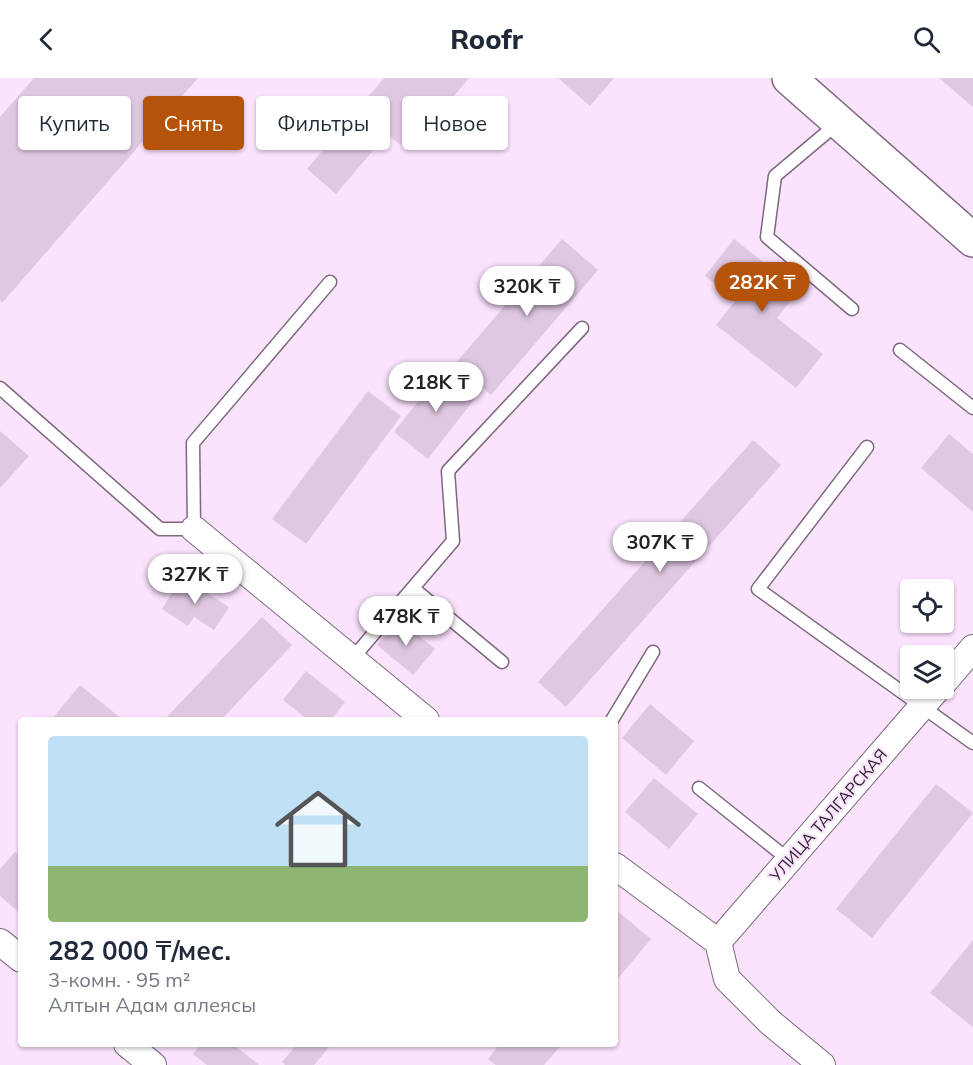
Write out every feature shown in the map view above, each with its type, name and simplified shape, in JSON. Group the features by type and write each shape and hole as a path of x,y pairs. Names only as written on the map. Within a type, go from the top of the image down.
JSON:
{"main road":[{"path":"789,78 973,240"}],"street":[{"path":"195,529 422,717"},
{"path":"954,670 973,648"},
{"name":"УЛИЦА ТАЛГАРСКАЯ","path":"718,942 928,699"},
{"path":"618,868 718,942 727,978 771,1023 822,1065"},
{"path":"0,942 18,956"},
{"path":"131,1047 153,1065"}],"lane":[{"path":"839,122 775,176 767,237 852,309"},
{"path":"0,388 160,529 195,529 193,443 330,282"},
{"path":"352,659 453,541 448,471 582,328"},
{"path":"900,350 973,408"},
{"path":"867,447 758,589 900,678"},
{"path":"412,588 502,662"},
{"path":"614,717 653,652"},
{"path":"932,699 973,743"},
{"path":"699,788 789,860"}],"building":[{"path":"34,78 198,78 182,96 143,96 143,141 2,303 0,301 0,117 18,96 18,150 131,150 131,96 18,96"},
{"path":"384,78 469,78 454,96 402,96 402,146 390,136 390,96 369,96"},
{"path":"558,78 614,78 590,106"},
{"path":"939,78 973,78 973,107"},
{"path":"323,150 373,150 336,194 307,169"},
{"path":"562,239 598,270 491,395 455,364"},
{"path":"734,239 799,290 777,318 823,354 796,388 716,325 736,300 705,276"},
{"path":"445,367 479,393 428,459 394,432"},
{"path":"368,391 401,416 306,544 272,519"},
{"path":"0,431 29,456 0,488"},
{"path":"949,434 973,454 973,512 921,468"},
{"path":"753,440 781,465 566,707 538,682"},
{"path":"182,577 229,607 214,630 194,617 188,626 162,609"},
{"path":"262,617 292,645 224,717 167,717"},
{"path":"399,619 435,649 413,675 377,645"},
{"path":"306,671 345,702 333,717 304,717 283,700"},
{"path":"80,685 119,717 54,717"},
{"path":"650,704 694,741 666,775 622,738"},
{"path":"654,778 698,814 669,849 625,812"},
{"path":"936,784 973,813 872,938 836,909"},
{"path":"15,852 18,854 18,911 0,896 0,869"},
{"path":"618,912 651,939 618,978"},
{"path":"973,940 973,1027 930,993"},
{"path":"199,1047 237,1047 259,1065 207,1065 193,1054"},
{"path":"294,1047 329,1047 314,1065 285,1065 282,1062"},
{"path":"498,1047 559,1047 544,1065 496,1065 488,1059"}]}
